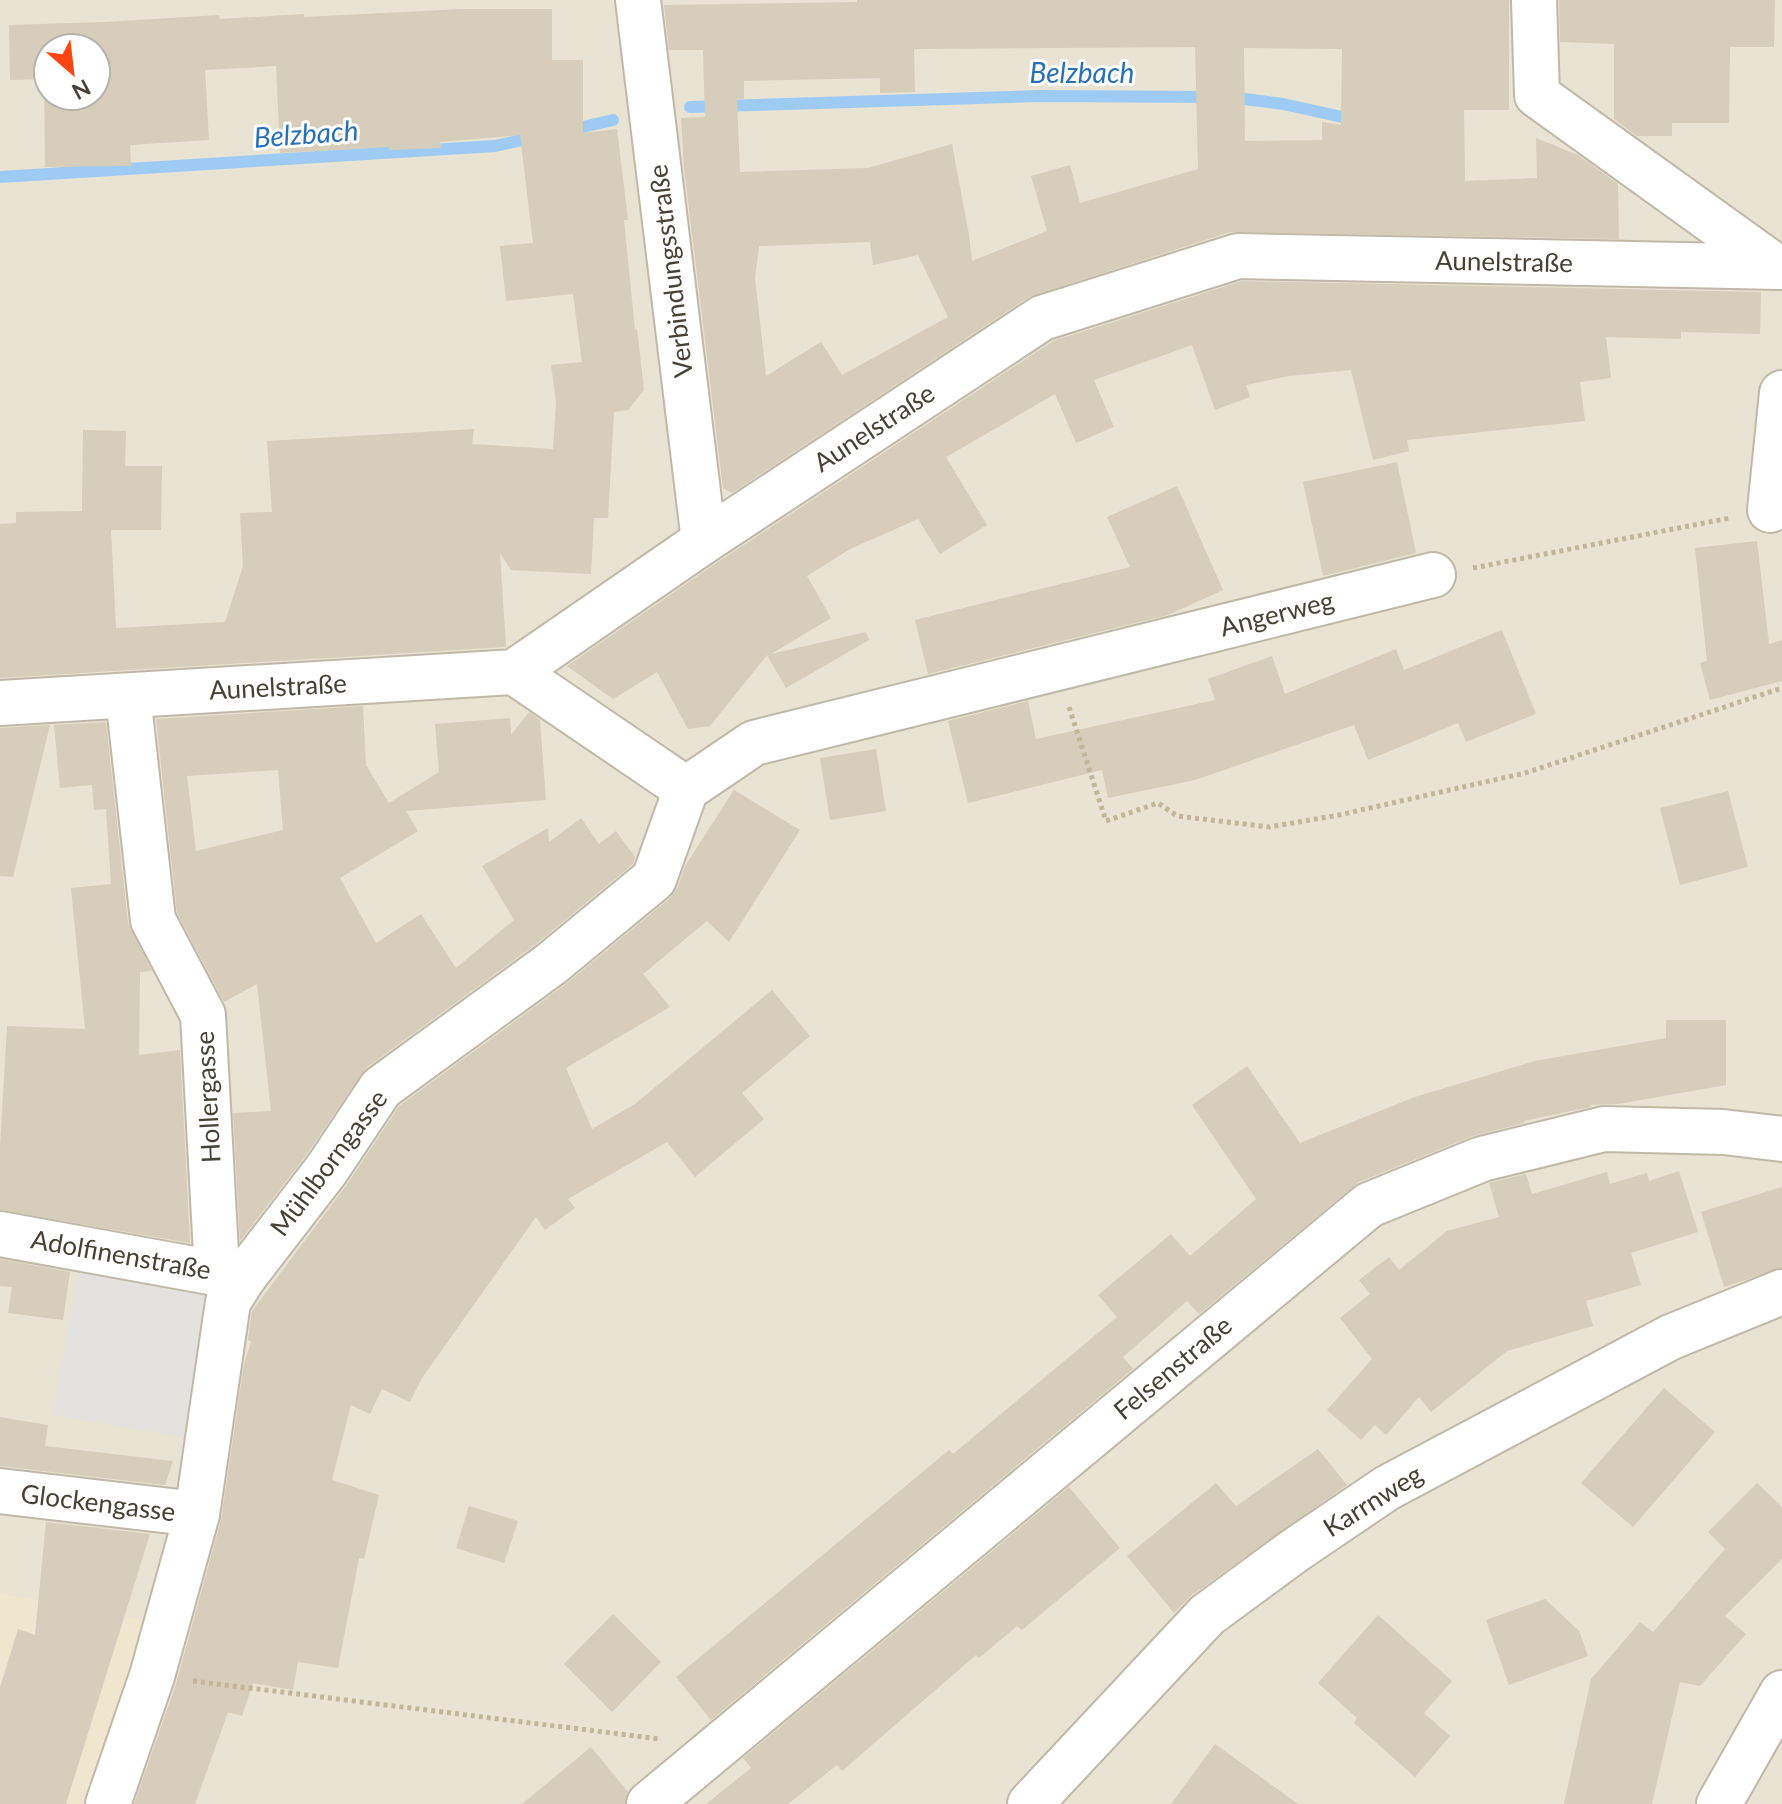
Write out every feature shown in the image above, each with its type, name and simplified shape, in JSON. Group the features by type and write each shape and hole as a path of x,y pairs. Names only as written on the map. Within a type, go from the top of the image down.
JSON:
{"street":[{"name":"Verbindungsstraße","path":"638,0 704,541"},
{"path":"1534,0 1537,95 1779,267"},
{"name":"Aunelstraße","path":"0,703 514,672 704,541 1042,318 1238,256 1779,267"},
{"path":"1770,510 1782,393"},
{"name":"Angerweg","path":"686,789 754,743 1433,575"},
{"path":"514,672 686,789"},
{"name":"Hollergasse","path":"128,696 153,920 203,1015 230,1275"},
{"name":"Mühlborngasse","path":"108,1804 152,1676 197,1514 230,1275 327,1169 381,1088 551,964 654,879 686,789"},
{"name":"Felsenstraße","path":"649,1804 1369,1205 1482,1159 1604,1129 1723,1132 1782,1139"},
{"name":"Adolfinenstraße","path":"0,1234 230,1275"},
{"name":"Karrnweg","path":"1030,1804 1207,1615 1387,1488 1671,1337 1782,1292"},
{"name":"Glockengasse","path":"0,1491 197,1514"},
{"path":"1719,1804 1782,1693"}],"path":[{"path":"1433,575 1770,510"},
{"path":"1056,669 1106,821 1158,803 1177,816 1269,827 1339,815 1525,773 1782,688"},
{"path":"152,1676 720,1747"}],"shaded area":[{"path":"0,0 1782,0 1782,1128 1616,1147 1782,1162 1782,1804 0,1804"},
{"path":"80,1264 205,1286 192,1439 53,1415"},
{"path":"0,1594 148,1620 94,1804 0,1804"}],"building":[{"path":"1509,0 1509,110 1464,110 1465,181 1537,178 1536,138 1578,155 1618,184 1619,239 1230,232 1029,297 732,493 723,488 684,168 681,118 705,117 703,50 669,50 664,5","holes":["1195,47 1198,169 1080,203 1070,165 1031,176 1047,231 972,261 952,144 868,168 740,172 737,99 744,99 744,81 880,78 880,93 915,92 914,49","1244,48 1342,49 1341,125 1322,122 1322,140 1245,141","870,242 873,265 918,255 948,317 842,375 821,342 766,376 755,278 759,246"]},
{"path":"1559,0 1775,0 1774,47 1730,47 1729,123 1672,123 1672,136 1637,136 1614,119 1614,44 1560,42"},
{"path":"462,9 552,9 552,60 583,60 583,133 617,129 628,220 624,220 635,330 644,390 628,410 614,412 608,518 594,518 591,574 511,570 500,553 506,647 0,678 0,524 16,523 16,512 82,511 83,430 126,431 125,466 162,466 161,530 111,530 116,628 225,622 243,566 240,513 272,512 267,441 474,429 472,444 553,449 556,402 551,365 582,362 573,294 506,301 500,246 533,243 520,135 440,142 441,148 389,150 389,147 280,153 276,66 205,70 209,140 130,145 131,166 45,167 44,112 112,112 112,32 32,32 32,79 10,80 9,25 304,14 304,17"},
{"path":"1242,281 1761,292 1760,334 1681,332 1681,339 1606,337 1611,378 1580,382 1585,421 1407,440 1409,451 1373,460 1351,370 1289,376 1246,385 1250,397 1215,410 1192,345 1094,380 1114,427 1076,443 1055,394 946,457 987,525 940,554 918,519 850,549 807,576 831,618 771,654 866,632 869,640 786,688 767,655 710,726 688,729 657,672 613,699 567,666 718,562 1053,341"},
{"path":"1397,462 1416,553 1323,576 1303,482"},
{"path":"1177,486 1223,590 1168,615 928,674 915,620 1130,567 1107,517"},
{"path":"1757,541 1769,644 1782,640 1782,681 1710,700 1700,663 1707,661 1695,548"},
{"path":"1502,630 1536,714 1466,742 1458,723 1368,760 1354,725 1195,780 1108,798 1102,770 968,803 948,721 1028,701 1036,739 1215,700 1208,679 1272,656 1285,694 1396,649 1404,670"},
{"path":"363,706 366,765 389,803 439,772 435,724 510,718 511,735 529,712 540,720 546,800 406,811 418,831 340,878 376,943 421,914 456,968 514,920 482,866 548,828 549,842 581,818 599,844 616,831 635,857 633,864 536,944 366,1068 307,1154 240,1241 233,1113 271,1111 257,984 224,1002 177,913 156,719","holes":["278,770 283,830 196,851 187,776"]},
{"path":"106,722 128,923 152,971 140,972 139,1055 180,1050 190,1243 0,1210 7,1026 85,1029 71,888 111,884 106,809 94,810 92,785 60,788 54,725"},
{"path":"50,725 13,877 0,876 0,728"},
{"path":"876,749 886,811 830,820 820,758"},
{"path":"734,790 800,830 729,942 707,921 643,974 670,1007 566,1068 592,1129 635,1104 772,990 810,1036 742,1093 764,1119 695,1177 667,1142 568,1199 575,1208 545,1230 536,1217 422,1378 410,1402 382,1389 370,1414 351,1405 332,1480 379,1495 364,1559 359,1558 338,1668 298,1662 293,1690 253,1683 242,1716 228,1712 195,1804 134,1804 176,1684 221,1520 244,1364 251,1342 248,1340 252,1311 348,1183 399,1106 566,984 670,898 678,887 685,866"},
{"path":"1728,791 1748,867 1680,885 1660,808"},
{"path":"1666,1020 1726,1020 1726,1085 1618,1104 1590,1105 1524,1121 1473,1136 1359,1182 1199,1314 1187,1301 1123,1357 1133,1369 711,1720 676,1677 949,1450 953,1454 1117,1317 1098,1295 1171,1234 1190,1256 1256,1199 1192,1105 1247,1066 1300,1143 1415,1097 1535,1061 1666,1038"},
{"path":"1679,1171 1698,1232 1631,1253 1641,1285 1586,1301 1593,1326 1507,1351 1431,1412 1419,1397 1386,1435 1375,1425 1361,1440 1327,1410 1372,1359 1340,1318 1370,1294 1359,1280 1389,1257 1399,1270 1447,1231 1499,1217 1489,1183 1526,1174 1532,1194 1607,1172 1610,1184 1647,1173 1649,1181"},
{"path":"1782,1187 1782,1268 1724,1287 1701,1212"},
{"path":"0,1259 70,1272 63,1320 8,1313 12,1287 0,1286"},
{"path":"1664,1388 1715,1432 1633,1527 1581,1483"},
{"path":"0,1417 48,1425 45,1446 173,1461 165,1485 0,1466"},
{"path":"1318,1449 1347,1485 1192,1595 1174,1613 1127,1556 1216,1483 1236,1506"},
{"path":"1757,1483 1782,1507 1782,1559 1725,1616 1746,1634 1700,1686 1680,1682 1652,1804 1564,1804 1591,1679 1640,1622 1653,1632 1725,1549 1708,1532"},
{"path":"1069,1487 1120,1548 1022,1630 1017,1626 979,1658 976,1655 842,1771 837,1765 788,1804 706,1804 751,1768 743,1758"},
{"path":"469,1506 518,1521 504,1563 456,1548"},
{"path":"46,1522 150,1534 66,1804 0,1804 0,1687 18,1629 35,1635"},
{"path":"1545,1599 1579,1631 1588,1656 1509,1685 1486,1620"},
{"path":"613,1614 661,1662 612,1712 564,1664"},
{"path":"1378,1615 1452,1681 1424,1713 1450,1736 1415,1777 1354,1723 1357,1718 1318,1683"},
{"path":"1215,1744 1298,1804 1171,1804"},
{"path":"591,1747 628,1792 625,1804 522,1804"}],"waterway":[{"name":"Belzbach","path":"690,107 1038,96 1211,97"},
{"name":"Belzbach","path":"1229,97 1283,104 1356,120"},
{"name":"Belzbach","path":"570,130 613,120"},
{"name":"Belzbach","path":"0,177 495,146 536,137"}]}
